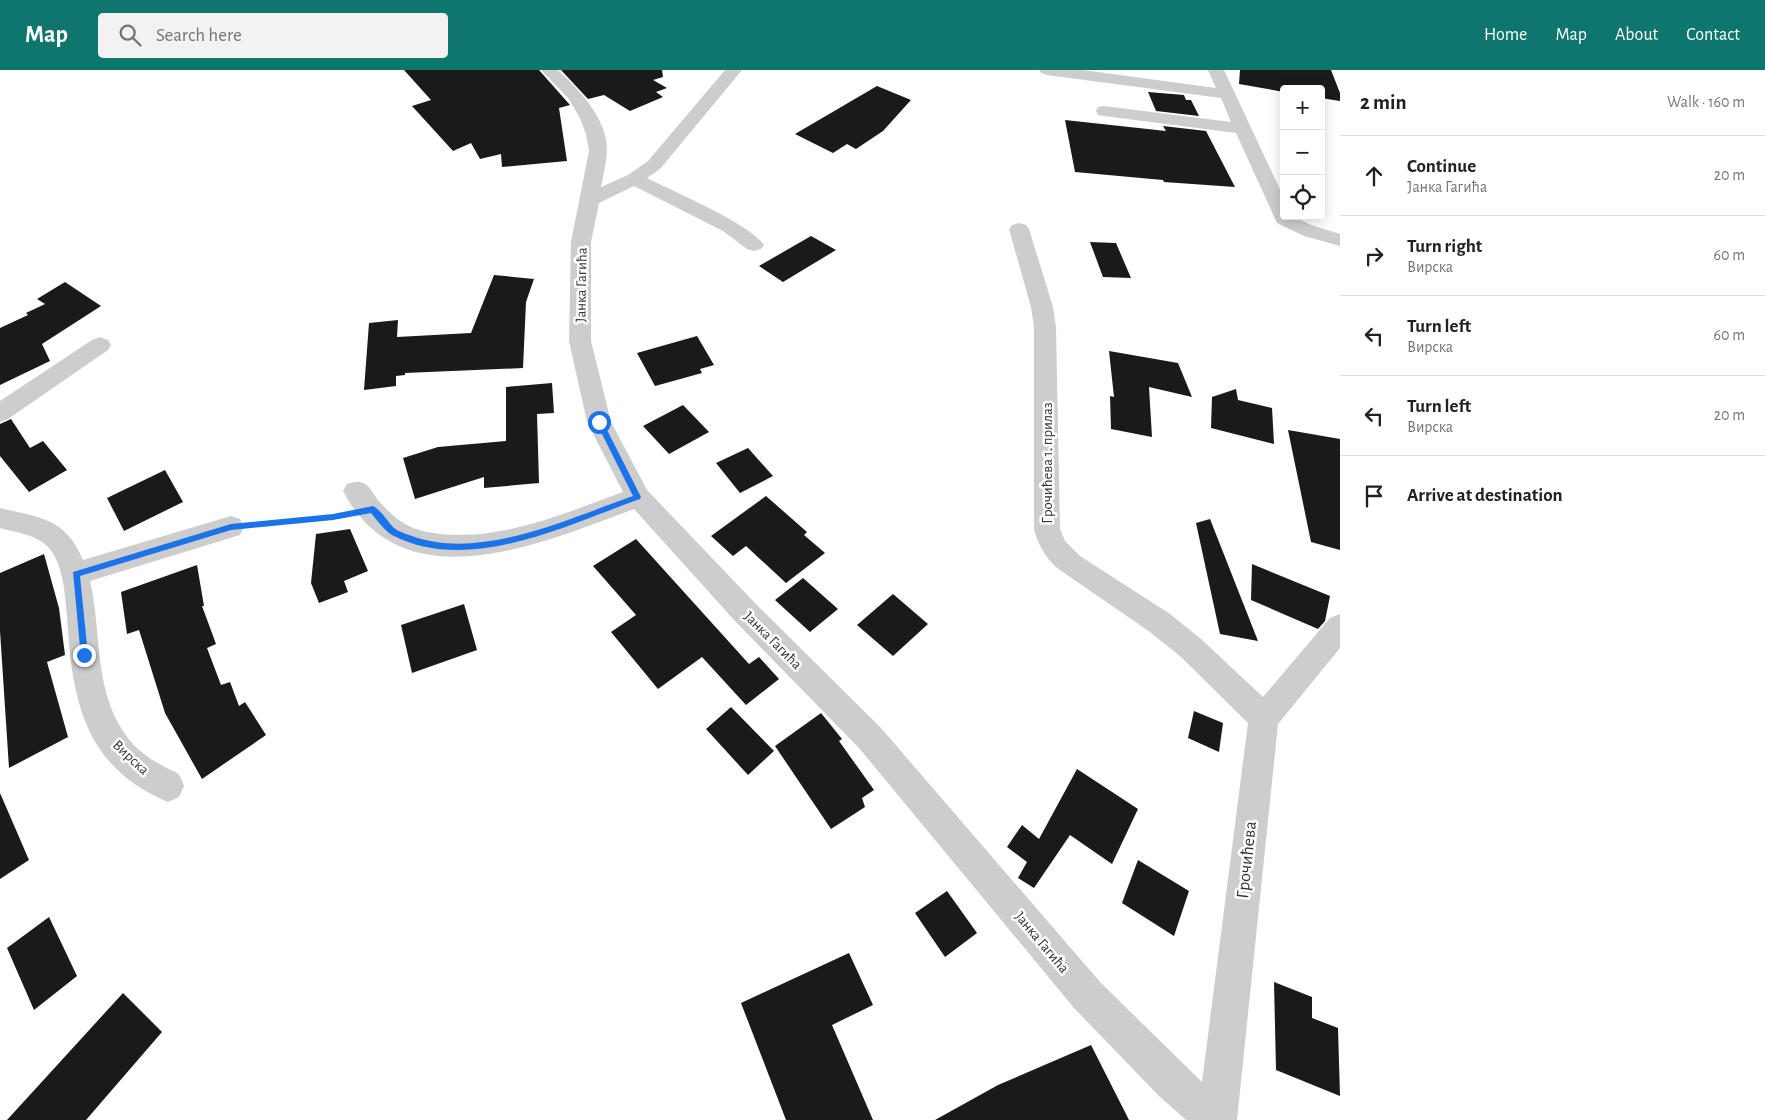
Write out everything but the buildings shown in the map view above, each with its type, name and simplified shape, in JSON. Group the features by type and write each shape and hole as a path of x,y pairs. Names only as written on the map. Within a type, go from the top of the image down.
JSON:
{"street":[{"name":"Јанка Гагића","path":"549,70 575,96 589,118 595,134 598,151 581,242 580,341 599,422 638,497 745,612 870,738 1087,995 1173,1082 1216,1120"},
{"path":"590,200 634,179 654,165 734,70"},
{"path":"1048,70 1227,94"},
{"path":"1216,70 1284,219 1298,228 1313,234 1340,240"},
{"path":"1104,111 1243,129"},
{"path":"634,179 730,227 754,245"},
{"name":"Грочићева 1. прилаз","path":"1019,229 1042,307 1045,327 1047,529 1051,544 1071,564 1160,623 1191,648 1264,718"},
{"path":"0,413 100,345"},
{"path":"364,500 393,531 430,545 460,547 500,543 548,529 638,497"},
{"name":"Вирска","path":"0,518 45,531 63,547 76,574 84,655 96,714 115,747 143,773 168,786"},
{"path":"76,574 231,527"},
{"name":"Грочићева","path":"1216,1120 1260,737 1264,718 1340,627"}],"path":[{"path":"231,527 333,517 364,500"}],"route":[{"path":"84,655 76,574 231,527 333,517 373,510 393,531 408,538 430,545 460,547 500,543 548,529 638,497 599,422"}]}
